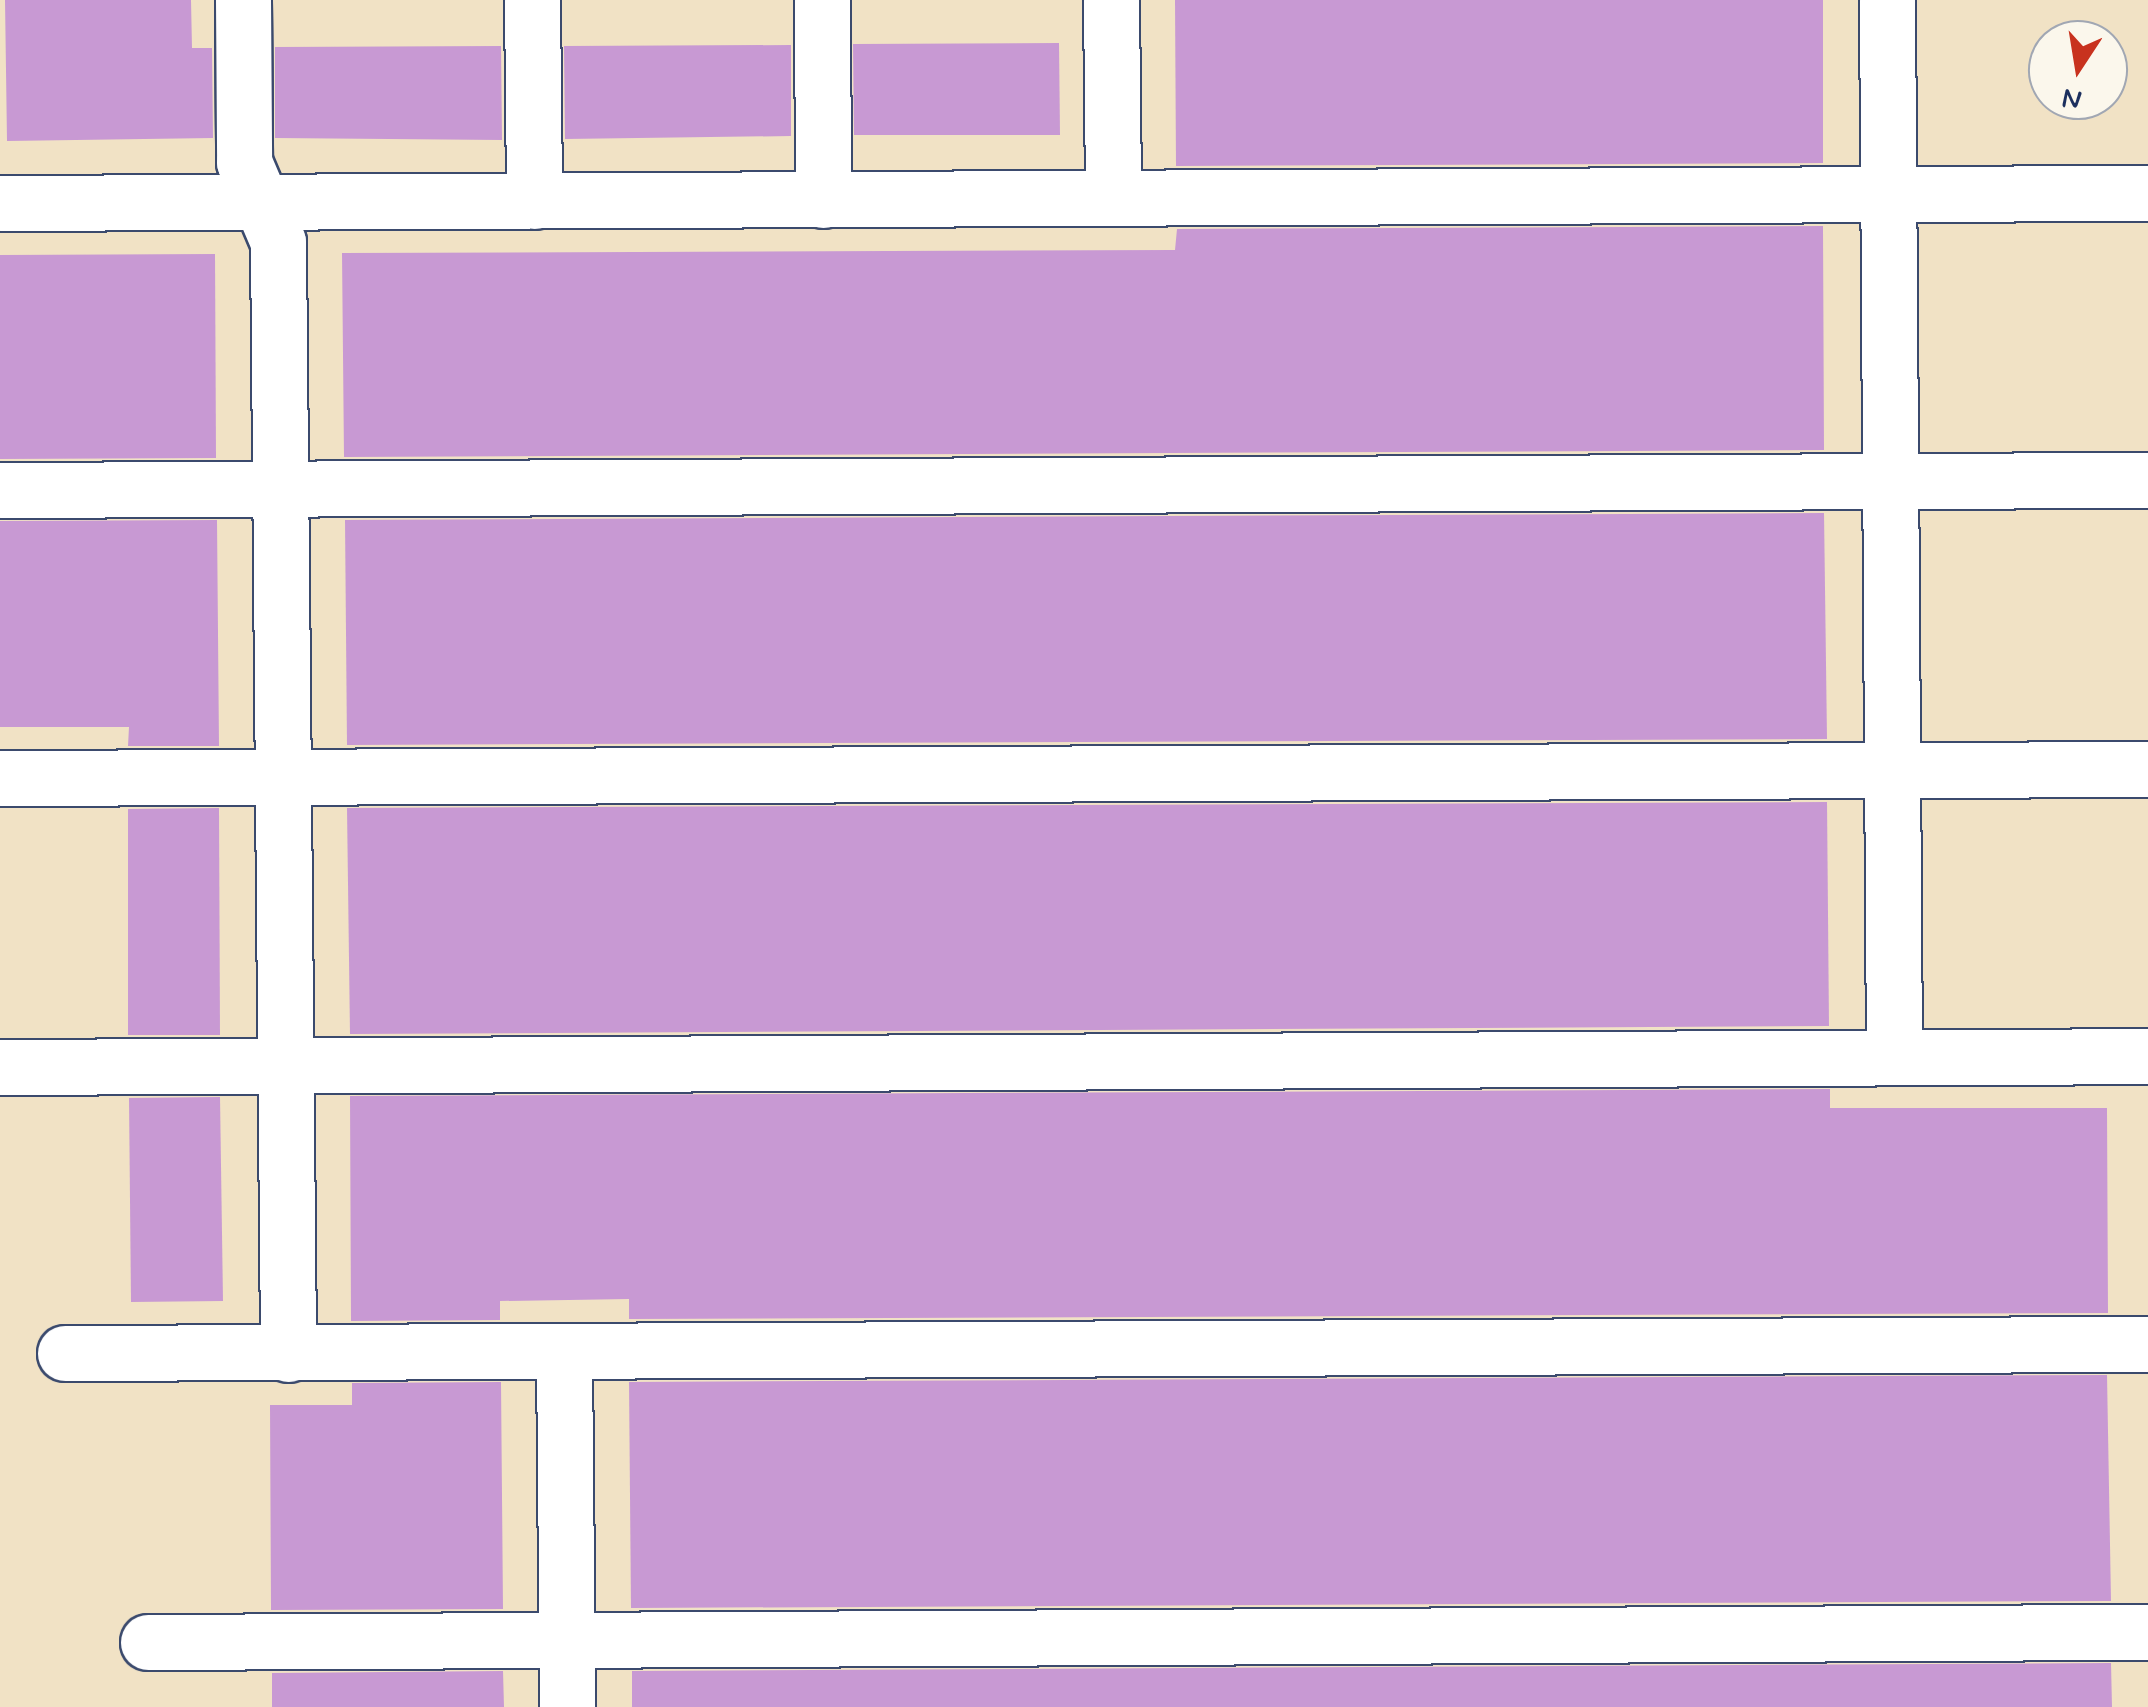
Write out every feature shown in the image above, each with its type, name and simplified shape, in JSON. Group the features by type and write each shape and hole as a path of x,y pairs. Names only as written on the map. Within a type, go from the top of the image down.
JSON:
{"street":[{"path":"243,0 244,162 278,242 288,1354"},
{"path":"532,0 534,201"},
{"path":"822,0 823,200"},
{"path":"1111,0 1113,198"},
{"path":"1887,0 1894,1057"},
{"path":"0,204 2148,193"},
{"path":"0,490 2148,480"},
{"path":"0,778 2148,769"},
{"path":"0,1067 2148,1056"},
{"path":"65,1354 2148,1344"},
{"path":"564,1352 568,1707"},
{"path":"148,1642 2148,1632"}],"building":[{"path":"5,0 191,0 192,48 212,48 213,138 7,141"},
{"path":"1175,0 1823,0 1823,163 1176,166"},
{"path":"1059,43 1060,135 854,135 853,44"},
{"path":"791,45 791,136 565,139 564,46"},
{"path":"501,46 502,140 275,138 275,47"},
{"path":"1823,226 1824,450 344,457 342,253 1175,250 1177,229"},
{"path":"215,254 216,458 0,459 0,255"},
{"path":"1824,513 1827,739 347,745 345,520"},
{"path":"217,520 219,746 128,746 129,727 0,727 0,521"},
{"path":"1827,802 1829,1026 350,1034 347,808"},
{"path":"219,808 220,1035 128,1035 128,809"},
{"path":"1830,1089 1830,1108 2107,1108 2108,1313 629,1319 629,1299 500,1301 500,1320 351,1321 350,1096"},
{"path":"220,1097 223,1301 131,1302 129,1098"},
{"path":"2107,1375 2111,1601 631,1608 629,1382"},
{"path":"501,1382 503,1609 271,1610 270,1405 352,1405 352,1383"},
{"path":"2111,1663 2112,1707 632,1707 632,1671"},
{"path":"503,1671 504,1707 272,1707 272,1673"}]}
